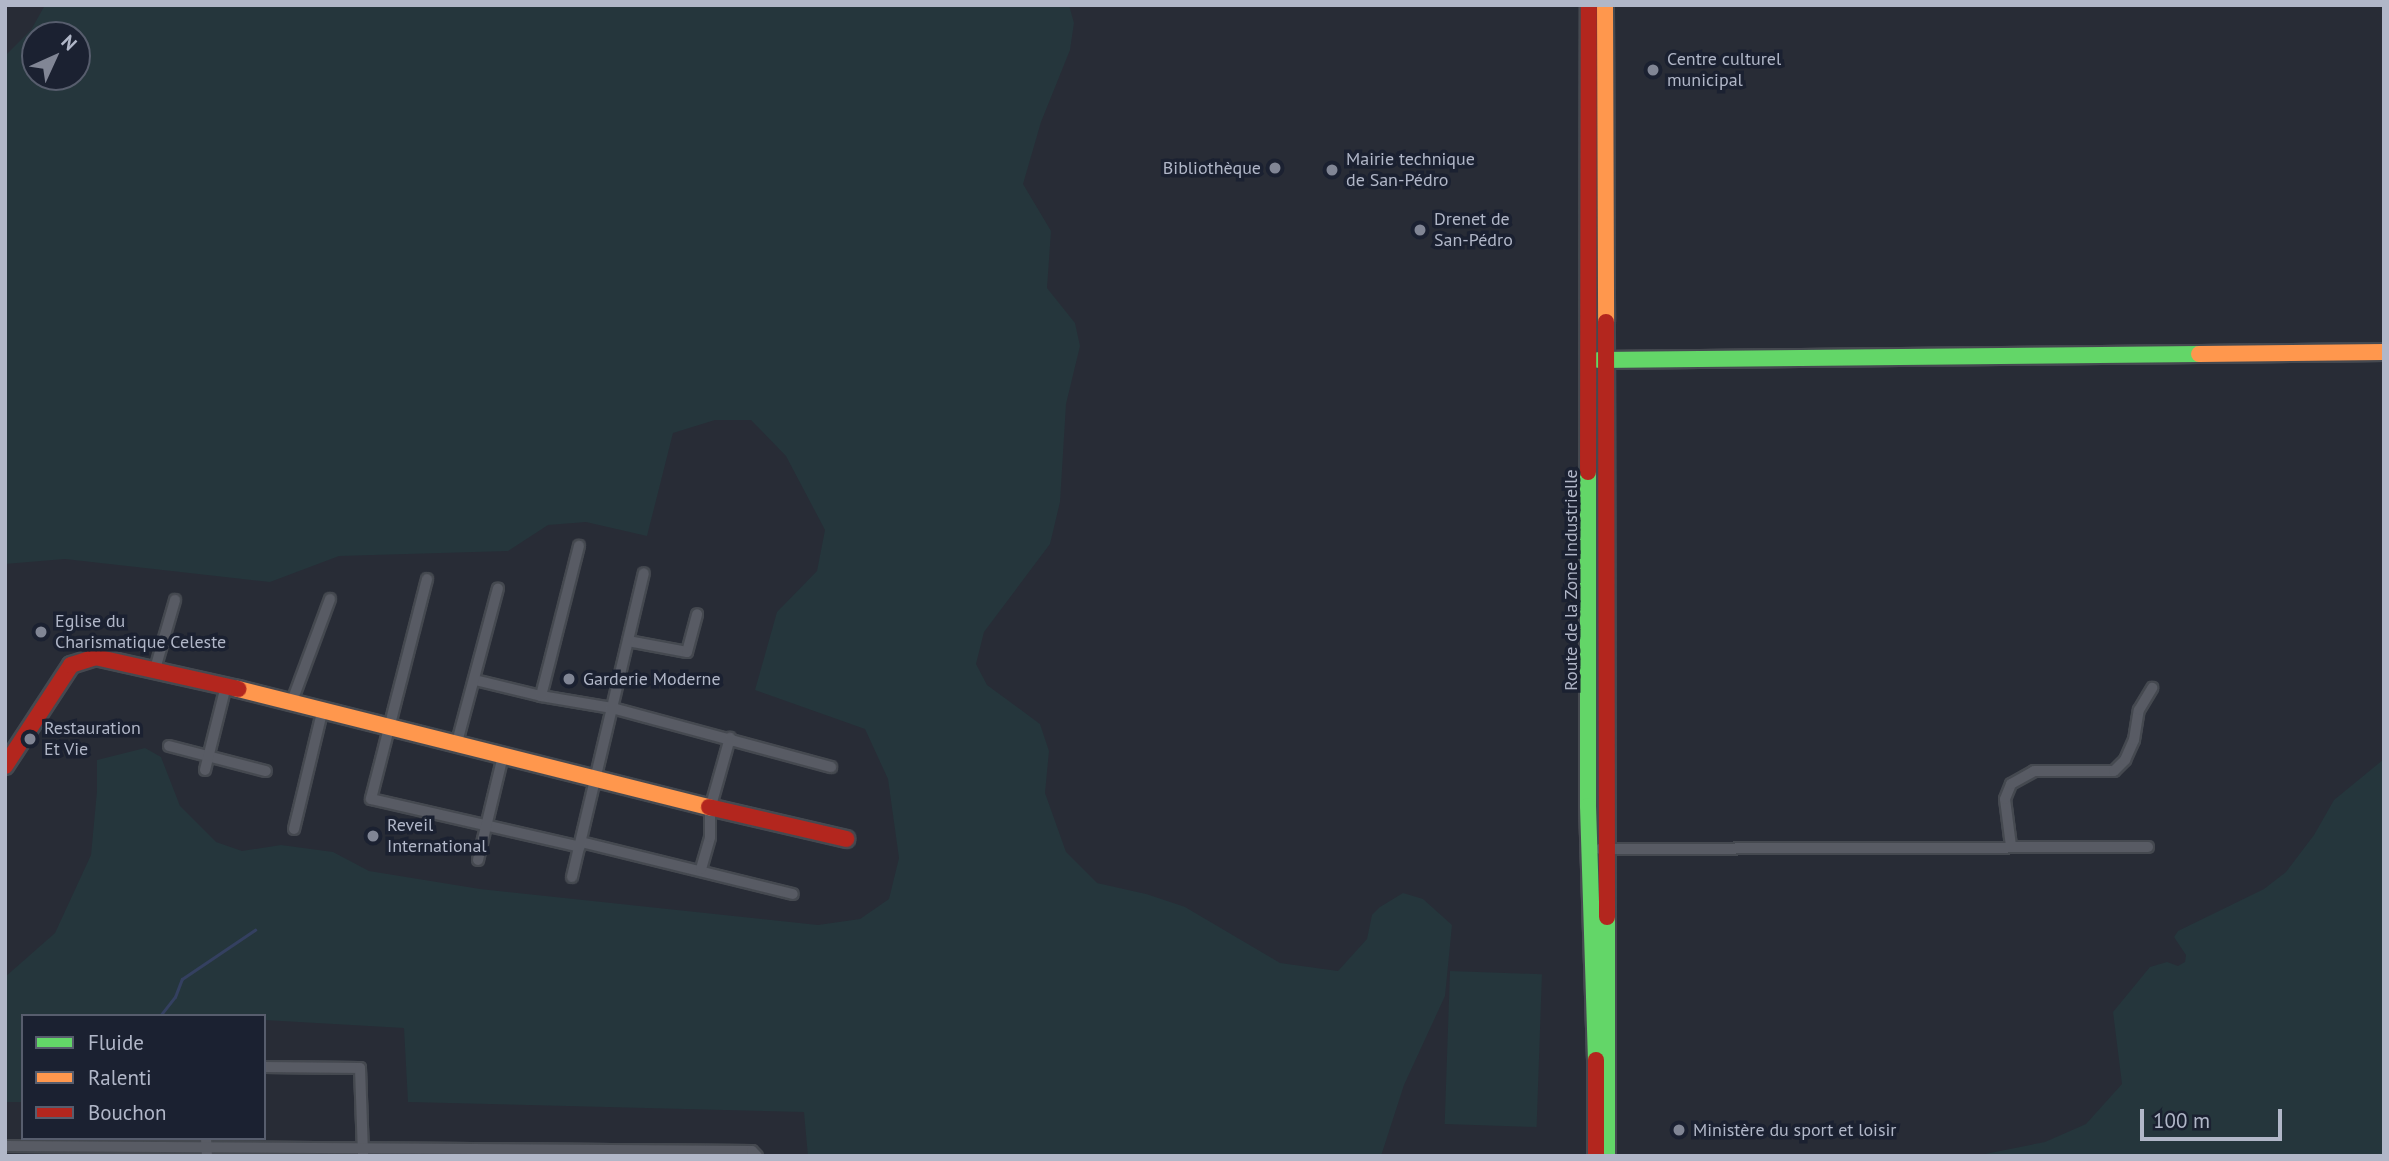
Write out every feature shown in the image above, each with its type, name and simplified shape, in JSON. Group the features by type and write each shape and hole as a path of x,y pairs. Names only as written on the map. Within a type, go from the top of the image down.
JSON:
{"main road":[{"name":"Route de la Zone Industrielle","path":"1589,5 1609,849 1607,1156"},
{"name":"Route de la Zone Industrielle","path":"1595,1156 1590,849 1605,5"},
{"path":"1599,360 2384,352"},
{"path":"8,757 71,664 95,657 226,686 710,809 846,839"}],"street":[{"path":"541,696 579,546"},
{"path":"572,877 644,573"},
{"path":"428,579 371,799 488,826 701,869 793,894"},
{"path":"456,746 498,588"},
{"path":"291,704 330,599"},
{"path":"155,669 175,600"},
{"path":"628,641 687,652 697,614"},
{"path":"475,680 541,696 612,708 831,767"},
{"path":"205,770 226,686"},
{"path":"2011,846 2005,799 2011,785 2034,771 2114,771 2125,760 2134,740 2139,710 2152,688"},
{"path":"294,828 322,712"},
{"path":"701,869 710,837 710,809 730,738"},
{"path":"169,746 266,771"},
{"path":"478,860 503,756"},
{"path":"1590,849 2148,847"},
{"path":"266,1068 360,1068 362,1151"},
{"path":"5,1146 134,1151 207,1147 587,1154 752,1151 757,1156"}],"shaded area":[{"path":"45,5 1069,5 1074,23 1070,50 1041,122 1023,184 1051,231 1047,288 1075,323 1080,346 1066,404 1060,502 1050,544 984,632 976,664 987,685 1040,724 1049,751 1045,793 1066,852 1097,883 1146,894 1185,907 1280,963 1338,971 1367,939 1372,915 1380,907 1403,893 1423,899 1452,925 1445,996 1404,1085 1381,1156 808,1156 804,1112 408,1102 404,1028 266,1020 266,1014 21,1014 21,1102 5,1102 5,977 55,933 91,855 97,760 145,748 161,757 180,806 216,842 242,851 281,845 333,852 369,871 480,889 818,925 860,919 889,899 899,858 888,779 865,729 755,690 777,612 817,571 825,530 786,456 751,420 715,420 673,433 647,536 586,522 548,525 508,551 339,556 270,582 65,559 5,564 5,56 21,40 21,91 91,91 91,21 36,21"},
{"path":"2384,759 2384,1156 1975,1156 2045,1142 2086,1124 2122,1084 2113,1012 2150,967 2167,962 2178,966 2185,962 2186,955 2174,937 2178,931 2264,889 2286,872 2314,835 2334,800"},
{"path":"1450,971 1542,974 1537,1127 1445,1124"}],"waterway":[{"path":"162,1014 175,997 182,979 255,930"}],"traffic: fast":[{"path":"1599,360 2199,354"},
{"path":"1588,472 1588,806 1596,1060"},
{"path":"1607,917 1607,1156"}],"traffic: slow":[{"path":"1605,5 1606,322"},
{"path":"2199,354 2384,352"},
{"path":"238,689 709,807"}],"traffic: jam":[{"path":"1588,472 1589,5"},
{"path":"1606,322 1607,917"},
{"path":"5,766 71,665 95,657 238,689"},
{"path":"709,807 846,839"},
{"path":"1596,1060 1596,1156"}],"place":[{"name":"Centre culturel municipal","path":"1653,70"},
{"name":"Bibliothèque","path":"1275,168"},
{"name":"Mairie technique de San-Pédro","path":"1332,170"},
{"name":"Drenet de San-Pédro","path":"1420,230"},
{"name":"Eglise du Charismatique Celeste","path":"41,632"},
{"name":"Garderie Moderne","path":"569,679"},
{"name":"Restauration Et Vie","path":"30,739"},
{"name":"Reveil International","path":"373,836"},
{"name":"Ministère du sport et loisir","path":"1679,1130"}]}
